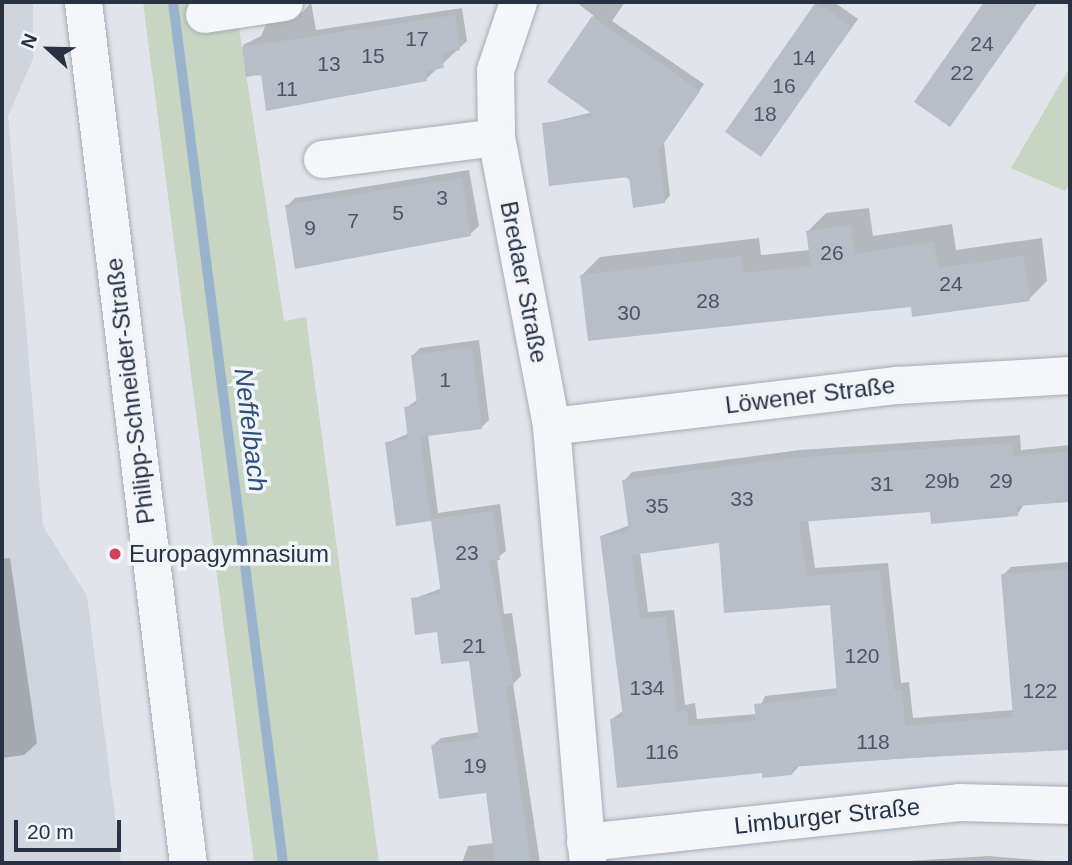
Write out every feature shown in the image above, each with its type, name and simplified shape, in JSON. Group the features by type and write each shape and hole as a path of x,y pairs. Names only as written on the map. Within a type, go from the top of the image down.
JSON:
{"street":[{"name":"Philipp-Schneider-Straße","path":"83,2 188,863"},
{"path":"204,14 284,2"},
{"name":"Bredaer Straße","path":"513,4 495,70 496,137 551,426"},
{"path":"322,159 496,137"},
{"name":"Löwener Straße","path":"551,426 897,385 1070,374"},
{"name":"Limburger Straße","path":"551,426 586,853 959,802 1070,805"}],"shaded area":[{"path":"2,2 33,2 33,59 8,116 43,526 87,596 121,863 2,863"}],"green space":[{"path":"143,2 235,2 284,321 306,317 379,863 254,863"},
{"path":"1070,67 1070,183 1065,191 1011,168"}],"building":[{"path":"816,2 852,27 761,157 725,132"},
{"path":"984,2 1038,2 950,127 914,102"},
{"path":"455,15 460,50 442,53 444,68 426,71 427,81 266,111 261,74 246,77 242,47"},
{"path":"592,16 700,91 659,150 665,203 633,208 629,177 549,186 542,123 595,116 547,82"},
{"path":"462,178 471,236 295,269 285,205"},
{"path":"851,225 855,254 934,242 938,268 1024,256 1030,301 912,317 911,307 588,341 580,275 741,256 743,273 811,266 806,231"},
{"path":"472,347 482,429 420,437 431,519 493,511 500,560 489,561 514,685 506,686 531,863 495,863 486,793 439,799 431,745 479,738 469,661 441,664 437,632 415,635 411,598 441,594 431,521 396,526 385,442 408,439 404,407 417,405 411,355"},
{"path":"1012,443 1013,457 1070,451 1070,502 1017,506 1018,516 931,524 930,512 799,522 807,576 880,570 894,690 902,690 905,726 1013,717 1001,574 1070,569 1070,750 792,767 792,775 762,778 762,773 617,788 610,719 623,717 600,536 629,532 630,539 622,480 791,458","holes":["719,543 724,613 830,605 837,695 754,704 756,721 689,726 687,710 677,712 666,617 640,619 632,555"]}],"waterway":[{"name":"Neffelbach","path":"173,2 283,863"}],"place":[{"name":"Europagymnasium","path":"115,554"}]}
